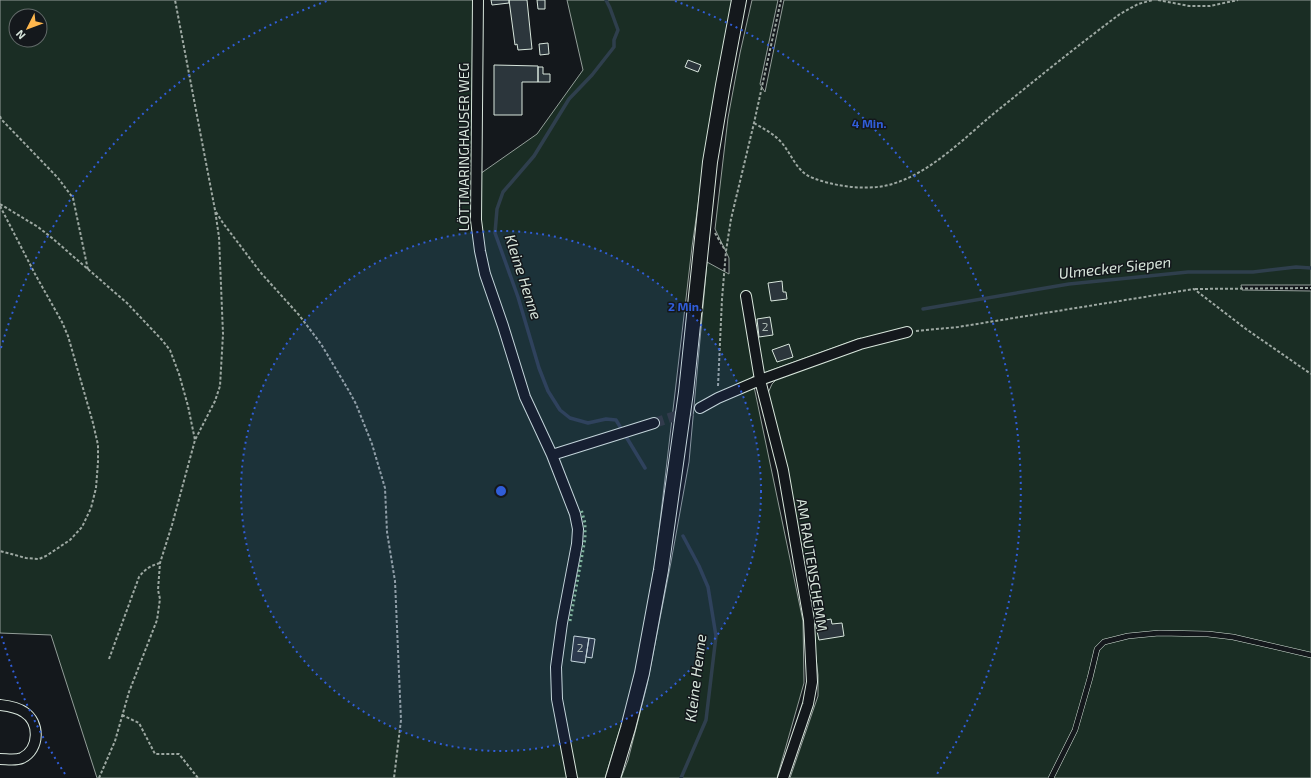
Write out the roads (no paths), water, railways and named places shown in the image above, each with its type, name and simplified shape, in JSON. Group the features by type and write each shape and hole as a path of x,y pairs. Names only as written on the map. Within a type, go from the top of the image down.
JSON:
{"main road":[{"path":"613,778 642,673 661,570 686,392 710,162 739,0"}],"street":[{"name":"LÖTTMARINGHAUSER WEG","path":"478,0 476,220 480,251 485,274 525,397 552,456 575,514 578,529 577,544 562,623 556,667 557,699 572,778"},
{"path":"746,296 760,380"},
{"path":"700,408 718,398 760,380 860,344 907,332"},
{"name":"AM RAUTENSCHEMM","path":"760,380 783,470 809,620 812,682 808,704 783,778"},
{"path":"552,456 654,423"},
{"path":"0,706 19,709 28,715 32,720 36,736 33,747 28,754 14,760 0,759"}],"lane":[{"path":"1051,778 1075,730 1097,649 1104,642 1128,636 1159,633 1208,634 1233,637 1311,655"}],"waterway":[{"name":"Kleine Henne","path":"606,0 618,30 614,40 614,47 592,75 569,99 534,156 503,192 497,209 495,233 518,297 539,368 548,391 560,410 570,418 588,423 606,419 616,420 645,468"},
{"name":"Ulmecker Siepen","path":"923,309 1069,284 1188,272 1253,272 1296,267 1311,268"},
{"name":"Kleine Henne","path":"681,778 706,720 716,636 708,587 683,536"}],"tunnel":[{"path":"654,423 700,408"}]}
